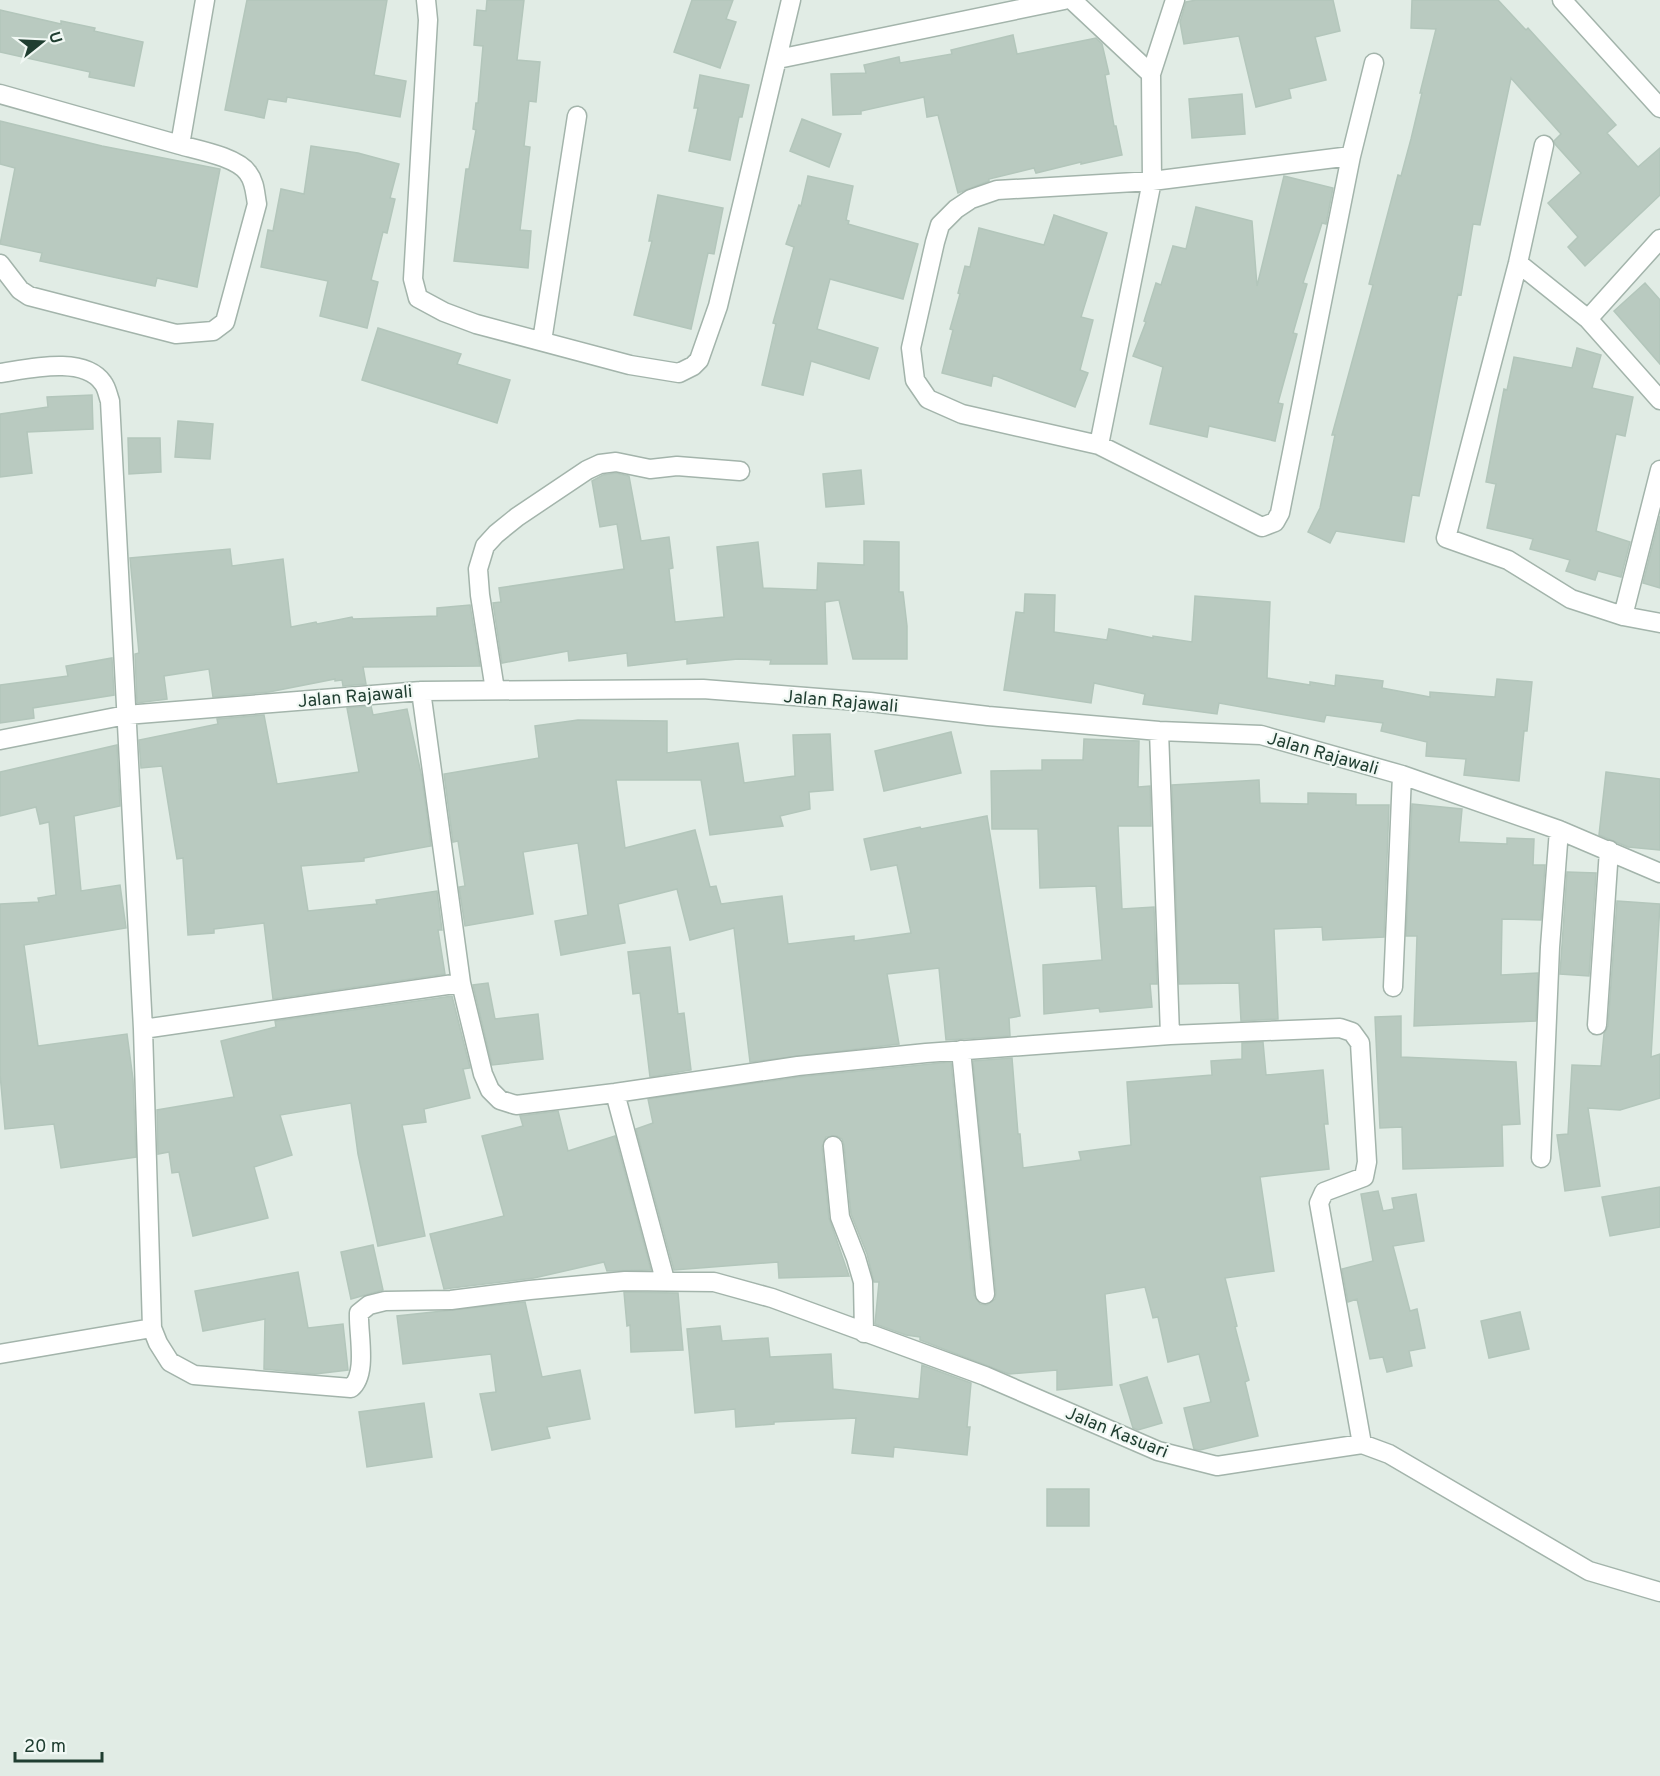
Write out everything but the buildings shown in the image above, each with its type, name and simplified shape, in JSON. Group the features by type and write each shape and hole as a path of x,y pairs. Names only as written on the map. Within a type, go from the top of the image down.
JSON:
{"street":[{"path":"180,145 205,0"},
{"path":"426,0 428,20 414,261 415,289 418,298 444,312 476,324 630,365 679,373 699,360 718,306 791,0"},
{"path":"778,59 1064,0"},
{"path":"1072,0 1151,74"},
{"path":"1099,445 1152,181 1151,74 1175,0"},
{"path":"1562,0 1660,108"},
{"path":"1352,156 1152,181 997,190 972,199 940,225 911,348 915,380 928,399 962,414 1099,445 1262,527 1275,522 1280,513 1352,156 1374,63"},
{"path":"0,94 231,160 248,171 255,185 257,204 225,322 213,331 176,334 29,297 20,290 0,264"},
{"path":"542,341 577,116"},
{"path":"1544,146 1518,263 1446,538 1508,560 1570,599 1623,616 1660,623"},
{"path":"1588,319 1660,239"},
{"path":"1518,263 1588,319 1660,400"},
{"path":"0,373 54,366 77,367 94,375 103,383 110,401 143,1029 153,1328 0,1354"},
{"path":"495,690 478,569 485,546 496,534 586,470 600,464 616,462 650,469 677,466 740,471"},
{"path":"1623,616 1660,470"},
{"name":"Jalan Rajawali","path":"0,740 126,715 421,690 704,689 870,702 988,716 1159,731 1261,735 1402,775 1559,830 1660,873"},
{"path":"421,690 460,983 483,1074 490,1090 500,1101 516,1105 798,1066 961,1050 1170,1035 1340,1028 1352,1032 1360,1043 1367,1162 1364,1177 1324,1192 1319,1203 1362,1444"},
{"path":"1159,731 1170,1035"},
{"path":"1393,987 1402,775"},
{"path":"1541,1158 1550,947 1559,830"},
{"path":"1597,1025 1609,850"},
{"path":"143,1029 460,983"},
{"path":"961,1050 985,1294"},
{"path":"615,1093 665,1280"},
{"path":"833,1146 840,1217 863,1282 864,1333"},
{"name":"Jalan Kasuari","path":"153,1328 158,1343 170,1362 194,1375 351,1388 359,1379 361,1367 359,1313 369,1305 385,1301 451,1300 625,1281 714,1282 772,1298 985,1376 1158,1451 1217,1466 1362,1444 1389,1454 1589,1571 1660,1592"}]}
